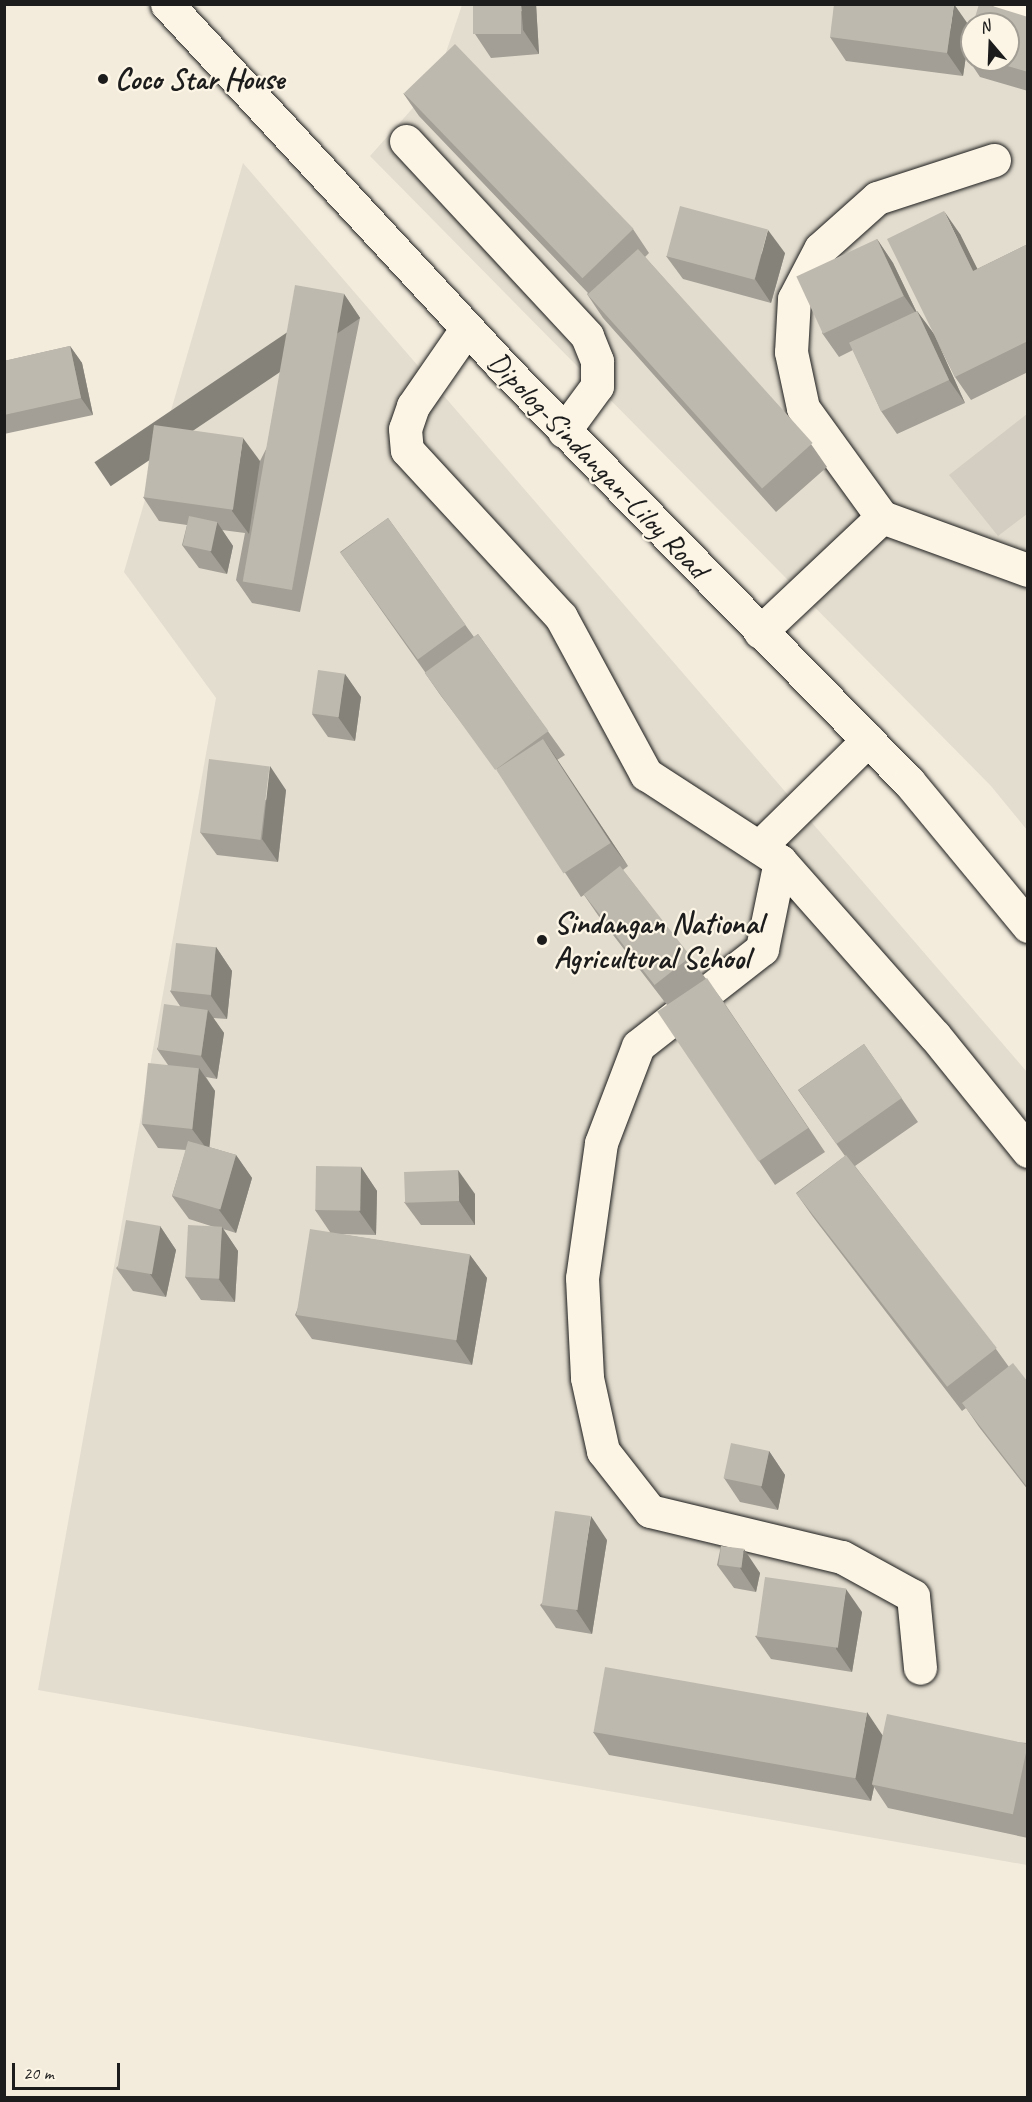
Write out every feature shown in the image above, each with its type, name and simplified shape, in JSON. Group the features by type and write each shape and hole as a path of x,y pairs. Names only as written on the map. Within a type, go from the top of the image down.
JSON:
{"main road":[{"name":"Dipolog-Sindangan-Liloy Road","path":"167,4 564,431 868,740 1028,926"},
{"path":"1009,4 1028,9"},
{"path":"406,141 587,336 597,361 597,386 564,431"},
{"path":"994,160 877,198 820,249 794,299 791,352 803,408 882,517 1027,570"},
{"path":"466,328 413,406 405,429 407,450 561,617 646,774 769,854 935,1036 1028,1151"},
{"path":"760,632 882,517"},
{"path":"868,740 769,854 762,949 638,1046 601,1143 582,1278 587,1378 603,1451 650,1511 842,1557 913,1596 920,1668"}],"shaded area":[{"path":"971,4 1005,12 960,12 960,72 1020,72 1020,15 1027,17 1027,830 991,786 370,156 436,82 462,5"},
{"name":"Sindangan National Agricultural School","path":"243,163 1027,1072 1027,1865 38,1690 216,698 124,572"},
{"path":"1027,414 1027,514 998,536 949,475"}],"building":[{"path":"473,4 521,4 521,34 473,34"},
{"path":"834,4 954,4 947,53 830,37"},
{"path":"979,4 986,4 1012,12 977,12"},
{"path":"1020,15 1028,17 1028,72 1020,70"},
{"path":"455,44 634,229 582,278 404,93"},
{"path":"680,206 768,230 754,280 667,256"},
{"path":"944,211 973,271 1028,244 1028,341 955,377 887,239"},
{"path":"877,239 904,296 823,334 796,277"},
{"path":"638,249 813,443 762,488 587,295"},
{"path":"295,285 344,294 292,590 243,581"},
{"path":"917,311 949,380 881,412 849,343"},
{"path":"70,346 81,398 4,415 4,361"},
{"path":"154,425 243,438 233,510 144,497"},
{"path":"189,516 217,522 211,551 183,545"},
{"path":"388,518 466,625 418,659 340,553"},
{"path":"478,634 549,731 495,770 425,673"},
{"path":"318,670 345,674 339,717 312,714"},
{"path":"543,739 611,843 564,873 496,769"},
{"path":"209,759 270,766 261,840 200,832"},
{"path":"620,866 691,957 655,985 584,894"},
{"path":"176,943 216,947 211,995 171,991"},
{"path":"707,978 808,1128 758,1162 657,1012"},
{"path":"164,1004 208,1010 201,1056 158,1050"},
{"path":"864,1044 902,1098 836,1144 798,1090"},
{"path":"148,1063 199,1068 192,1129 142,1124"},
{"path":"188,1141 236,1155 220,1210 172,1196"},
{"path":"846,1155 997,1348 947,1387 796,1194"},
{"path":"316,1166 361,1167 360,1211 315,1210"},
{"path":"458,1170 459,1201 405,1203 404,1172"},
{"path":"126,1220 160,1226 152,1274 117,1268"},
{"path":"188,1225 222,1227 219,1279 185,1277"},
{"path":"310,1229 470,1254 456,1340 296,1315"},
{"path":"1013,1363 1028,1382 1028,1488 962,1403"},
{"path":"731,1443 769,1451 762,1486 724,1478"},
{"path":"555,1511 591,1516 577,1610 542,1605"},
{"path":"721,1546 744,1549 742,1568 719,1565"},
{"path":"765,1577 846,1588 838,1648 757,1636"},
{"path":"605,1667 867,1713 855,1778 594,1732"},
{"path":"887,1714 1028,1744 1013,1814 872,1784"}],"place":[{"name":"Coco Star House","path":"103,79"},
{"name":"Sindangan National Agricultural School","path":"542,940"}]}
